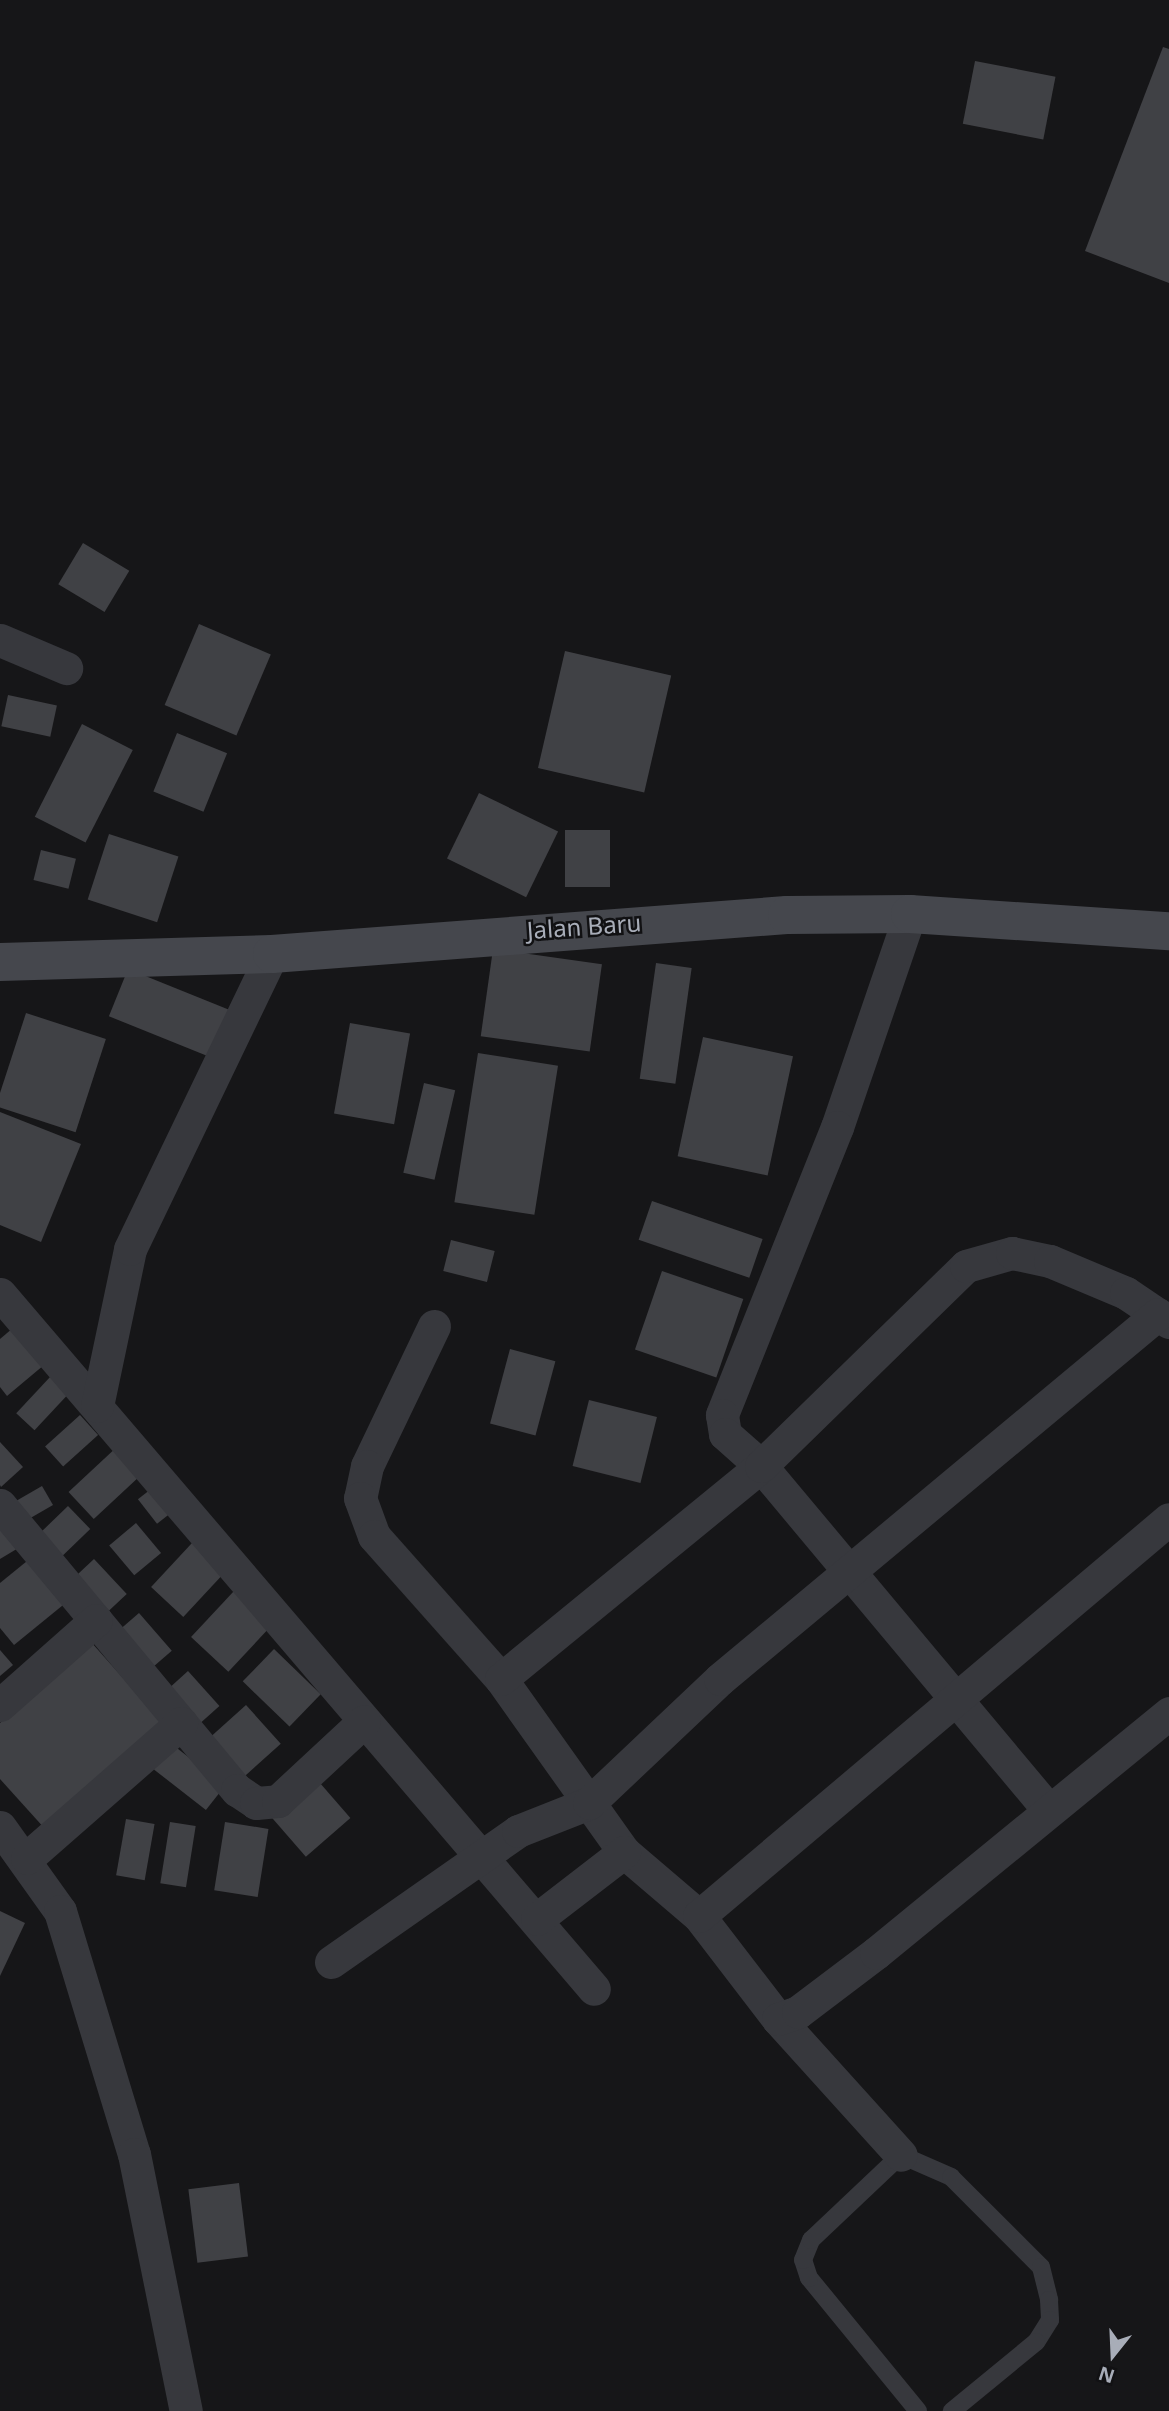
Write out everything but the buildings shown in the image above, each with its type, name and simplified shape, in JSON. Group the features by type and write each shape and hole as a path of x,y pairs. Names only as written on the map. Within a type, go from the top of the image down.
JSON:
{"main road":[{"name":"Jalan Baru","path":"0,962 272,954 673,919 910,914 1169,931"}],"street":[{"path":"0,640 66,668"},
{"path":"910,914 837,1127 722,1415 725,1434 761,1466 1046,1807"},
{"path":"97,1406 130,1249 272,954"},
{"path":"331,1962 485,1860 529,1825 589,1803 720,1679 849,1571 1163,1318 1050,1261 1012,1253 966,1266 761,1466 501,1679"},
{"path":"0,1294 364,1721 537,1919 594,1989"},
{"path":"433,1326 366,1466 360,1498 374,1536 501,1679 624,1852 699,1916 778,2019 901,2155"},
{"path":"0,1505 181,1723 256,1803 278,1801 364,1721"},
{"path":"699,1916 955,1695 1169,1519"},
{"path":"0,1705 96,1620"},
{"path":"778,2019 798,2012 876,1953 1046,1807 1169,1713"},
{"path":"27,1858 181,1723"},
{"path":"0,1826 27,1858 60,1911 134,2154 186,2411"},
{"path":"537,1919 624,1852"}],"lane":[{"path":"918,2411 809,2278 803,2260 811,2240 901,2155 951,2177 1041,2267 1049,2300 1050,2320 1036,2342 952,2411"}]}
